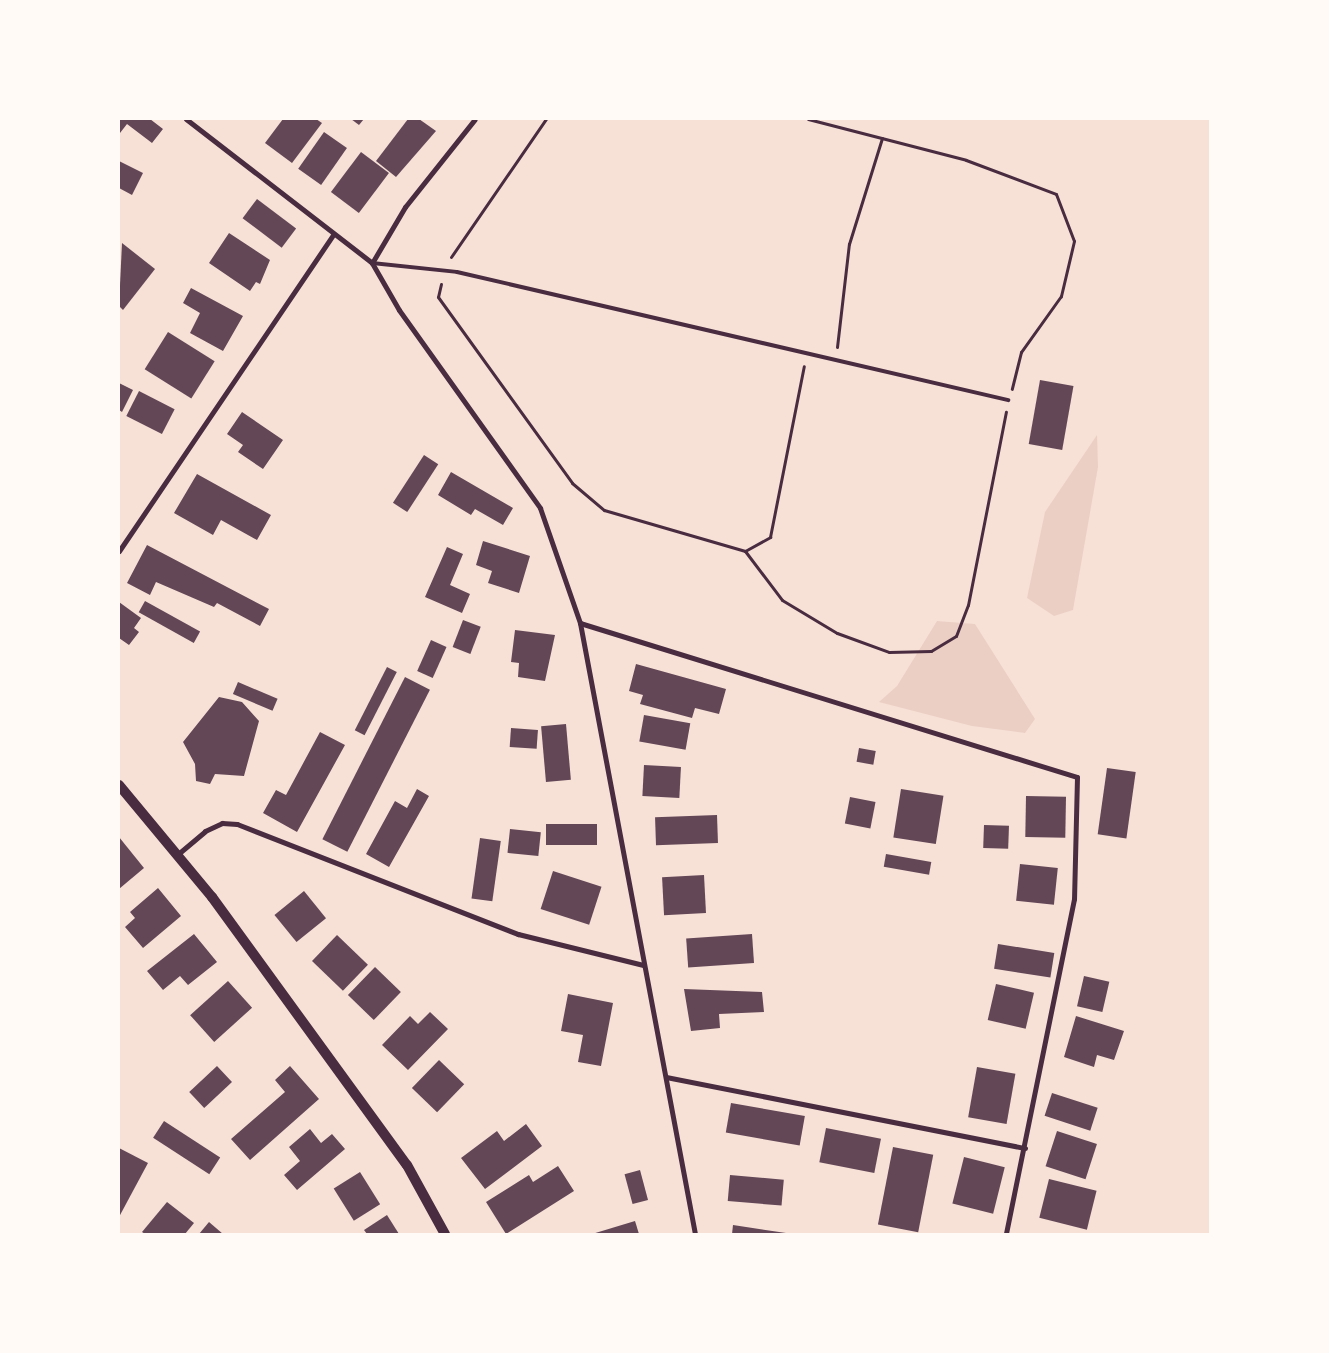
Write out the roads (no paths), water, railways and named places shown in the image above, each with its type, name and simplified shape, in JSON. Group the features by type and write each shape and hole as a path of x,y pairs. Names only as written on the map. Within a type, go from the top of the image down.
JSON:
{"main road":[{"path":"119,785 178,854 407,1165 445,1234"}],"street":[{"path":"186,119 333,235 372,263 399,310 540,508 580,622 695,1234"},
{"path":"372,263 405,207 475,119"},
{"path":"119,551 333,235"},
{"path":"580,622 1077,777 1074,899 1025,1148 1006,1234"},
{"path":"178,854 205,831 222,823 237,824 518,934 643,965"},
{"path":"666,1076 1025,1148"}],"lane":[{"path":"372,263 444,270 1008,400"}]}
